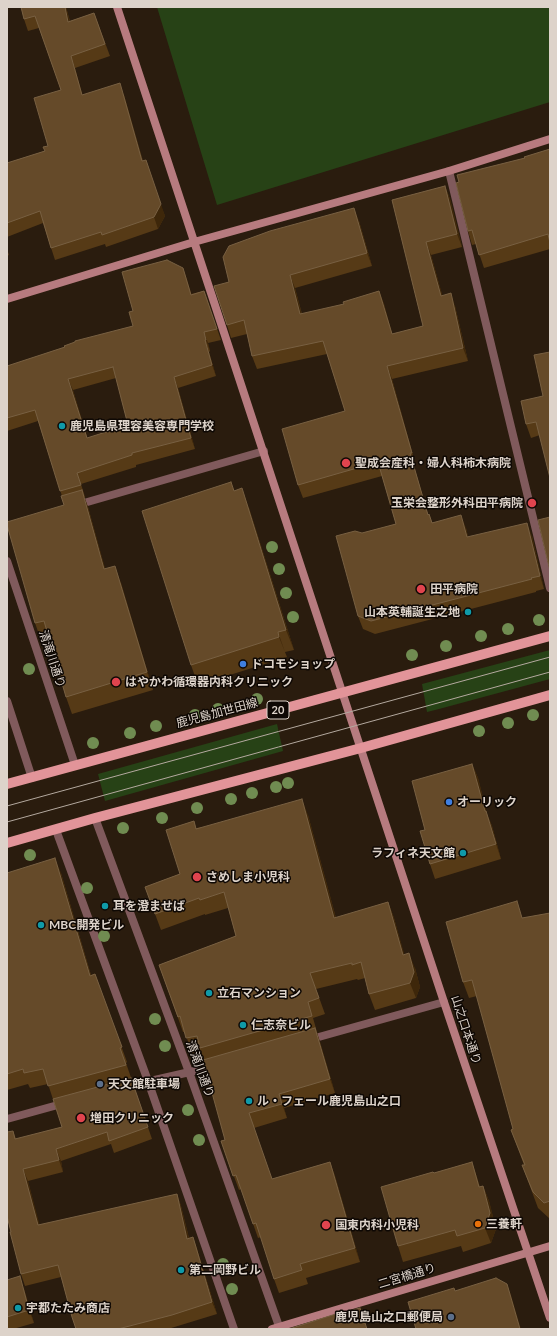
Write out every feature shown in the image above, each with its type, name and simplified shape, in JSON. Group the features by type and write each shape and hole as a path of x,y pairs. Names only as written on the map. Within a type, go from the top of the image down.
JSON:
{"main road":[{"name":"鹿児島加世田線","path":"7,784 550,636"},
{"path":"7,844 95,818 361,748 550,696"}],"street":[{"name":"山之口本通り","path":"117,7 444,1002 550,1318"},
{"path":"7,299 194,242 449,171 550,140"},
{"path":"449,171 550,588"},
{"path":"68,507 264,451"},
{"name":"清滝川通り","path":"7,560 74,765"},
{"path":"7,701 32,778"},
{"name":"清滝川通り","path":"95,818 189,1072 277,1328"},
{"path":"56,830 148,1081 234,1329"},
{"path":"302,1042 444,1002"},
{"path":"113,1090 227,1063"},
{"path":"7,1119 75,1100"},
{"name":"二宮橋通り","path":"277,1328 550,1246"}],"green space":[{"path":"157,7 550,7 550,102 217,205"},
{"path":"550,650 550,679 427,712 422,684"},
{"path":"277,724 283,751 105,801 98,774"}],"building":[{"path":"21,7 65,7 68,22 94,13 105,44 71,56 82,95 120,83 142,161 146,160 161,204 154,217 102,235 101,232 51,248 40,211 7,223 7,163 45,151 43,147 48,146 34,98 61,90 35,16 24,19"},
{"path":"550,149 550,243 548,234 479,255 472,230 468,231 456,183 459,182 457,175 525,158 524,157"},
{"path":"445,186 457,234 426,242 441,296 451,293 463,348 387,366 412,453 410,453 428,515 429,514 432,523 461,515 467,537 527,523 540,576 371,621 358,616 336,536 355,531 362,533 396,524 378,462 298,485 282,429 345,411 323,341 252,356 244,320 227,325 214,286 229,282 223,257 229,246 270,231 354,208 367,253 290,275 300,314 344,304 343,302 379,291 392,334 423,326 392,200"},
{"path":"167,260 183,268 191,295 204,291 217,329 204,332 212,365 174,377 191,438 132,453 132,455 77,473 81,485 60,491 35,410 7,418 7,366 65,347 64,346 75,341 133,326 129,312 133,311 122,272","holes":["113,367 128,425 87,438 68,379"]},
{"path":"550,352 550,478 536,422 526,424 521,401 543,396 534,355"},
{"path":"231,482 234,491 242,488 286,630 278,632 279,637 191,665 142,511"},
{"path":"82,490 104,569 115,566 147,672 66,697 44,621 35,623 7,522 64,505 61,496"},
{"path":"550,517 550,571 538,520"},
{"path":"472,764 496,844 430,864 420,831 425,830 412,781"},
{"path":"302,799 334,918 388,902 403,955 409,953 414,972 410,983 369,994 361,962 310,973 319,998 308,1002 312,1016 200,1048 197,1036 186,1038 180,1016 178,1017 159,965 236,936 224,892 200,900 199,898 155,914 145,887 180,874 166,830 194,821 196,829"},
{"path":"55,858 90,976 95,974 122,1047 120,1048 126,1065 48,1086 43,1069 24,1073 23,1069 7,1074 7,873"},
{"path":"517,901 522,918 550,913 550,1201 544,1203 533,1192 522,1165 525,1165 511,1130 513,1129 472,980 463,982 446,922"},
{"path":"315,1028 330,1079 279,1094 282,1104 249,1113 272,1179 330,1162 355,1248 300,1264 302,1270 274,1279 256,1223 253,1224 236,1175 233,1176 221,1141 225,1140 203,1060"},
{"path":"131,1078 148,1127 109,1141 107,1132 56,1149 59,1160 23,1169 38,1225 177,1194 187,1239 193,1237 212,1302 172,1315 118,1329 76,1329 58,1265 21,1274 7,1216 7,1132 13,1131 15,1139 62,1127 53,1099"},
{"path":"472,1162 479,1187 483,1186 490,1213 485,1228 457,1236 455,1230 398,1246 381,1187"},
{"path":"20,1276 29,1310 7,1317 7,1280"},
{"path":"496,1278 507,1284 520,1329 416,1329 408,1302 454,1288 455,1291"},
{"path":"360,1308 367,1329 289,1329 342,1312"}],"tram line":[{"path":"7,806 550,657"},
{"path":"7,822 550,672"}],"place":[{"name":"鹿児島県理容美容専門学校","path":"62,426"},
{"name":"聖成会産科・婦人科柿木病院","path":"346,463"},
{"name":"玉栄会整形外科田平病院","path":"532,503"},
{"name":"田平病院","path":"421,589"},
{"name":"山本英輔誕生之地","path":"468,612"},
{"name":"ドコモショップ","path":"243,664"},
{"name":"はやかわ循環器内科クリニック","path":"116,682"},
{"name":"オーリック","path":"449,802"},
{"name":"ラフィネ天文館","path":"463,853"},
{"name":"さめしま小児科","path":"197,877"},
{"name":"耳を澄ませば","path":"105,906"},
{"name":"MBC開発ビル","path":"41,925"},
{"name":"立石マンション","path":"209,993"},
{"name":"仁志奈ビル","path":"243,1025"},
{"name":"天文館駐車場","path":"100,1084"},
{"name":"ル・フェール鹿児島山之口","path":"249,1101"},
{"name":"増田クリニック","path":"81,1118"},
{"name":"三養軒","path":"478,1224"},
{"name":"国東内科小児科","path":"326,1225"},
{"name":"第二岡野ビル","path":"181,1270"},
{"name":"宇都たたみ商店","path":"18,1308"},
{"name":"鹿児島山之口郵便局","path":"451,1317"}]}
